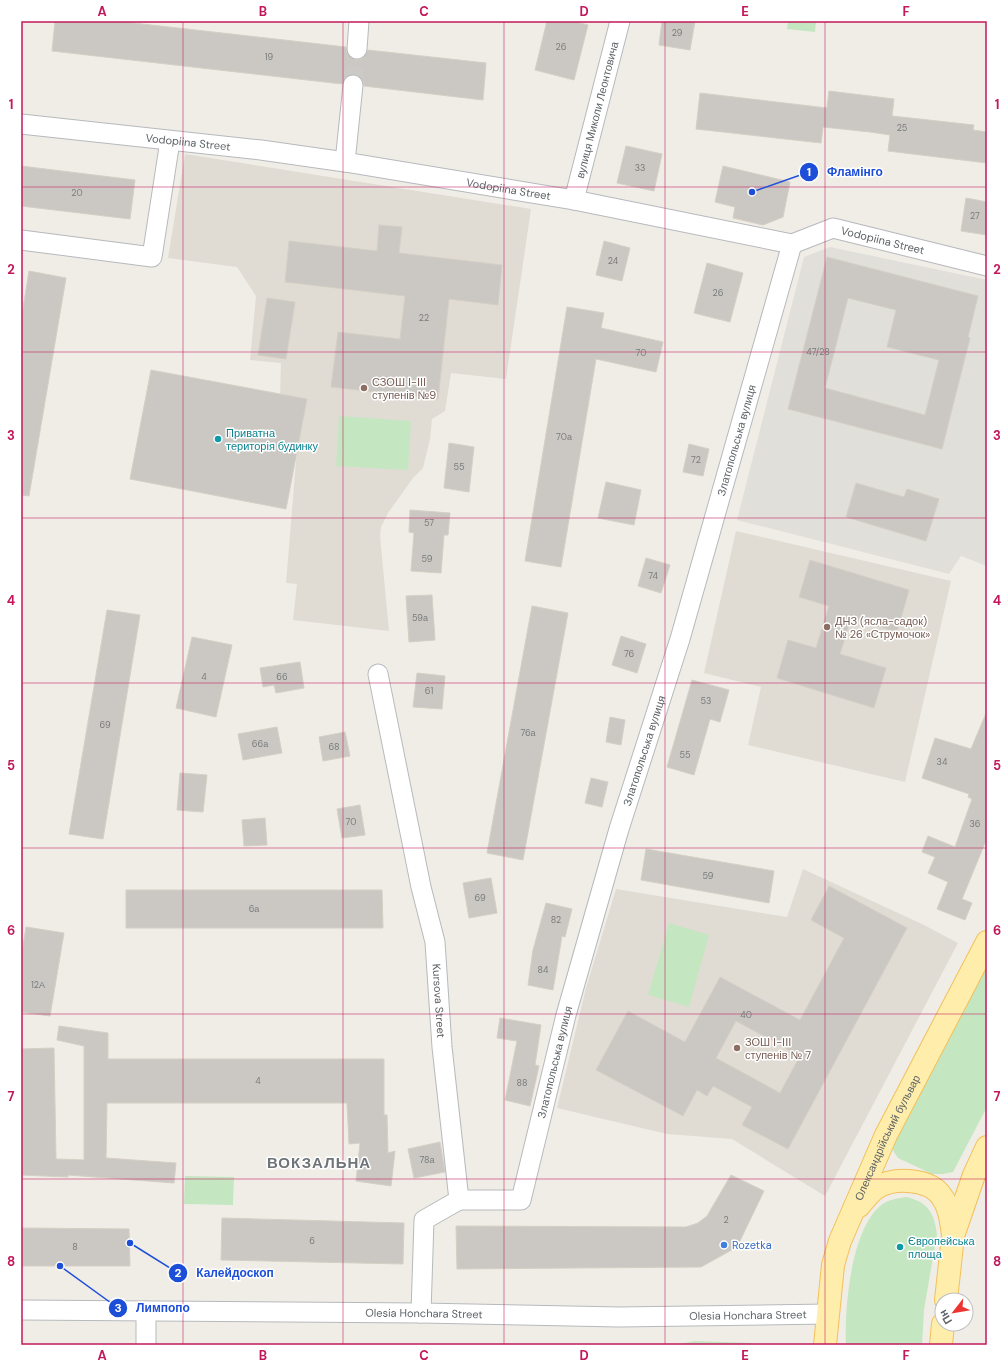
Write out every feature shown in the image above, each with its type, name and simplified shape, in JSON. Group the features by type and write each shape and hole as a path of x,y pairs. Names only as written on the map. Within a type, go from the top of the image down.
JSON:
{"main road":[{"name":"Олександрійський бульвар","path":"825,1345 833,1266 840,1241 886,1135 987,942"},
{"path":"947,1292 953,1236 974,1175 987,1148"},
{"path":"853,1212 876,1188 895,1180 912,1181 926,1185 942,1195 950,1211 953,1236"},
{"path":"941,1345 942,1332"}],"street":[{"path":"357,49 359,21"},
{"name":"вулиця Миколи Леонтовича","path":"574,200 620,21"},
{"path":"345,162 353,85"},
{"name":"Vodopiina Street","path":"21,124 261,150 345,162 574,200 792,244 833,228 987,266"},
{"path":"21,240 152,257 170,141"},
{"name":"Златопольська вулиця","path":"459,1200 521,1200 566,1015 591,926 619,829 680,639 792,244"},
{"name":"Kursova Street","path":"378,674 421,888 435,942 442,1047 459,1200"},
{"path":"421,1313 424,1220 459,1200"},
{"name":"Olesia Honchara Street","path":"21,1310 619,1316 828,1314"},
{"path":"146,1311 146,1345"}],"shaded area":[{"name":"СЗОШ І-ІІІ ступенів №9","path":"185,154 531,209 506,379 451,373 445,411 432,419 430,439 423,468 413,478 388,513 381,527 380,536 389,631 293,620 297,584 286,583 301,401 280,397 281,363 250,360 256,296 237,267 168,258"},
{"path":"830,247 987,280 987,566 961,556 949,574 737,520 804,257"},
{"name":"ДНЗ (ясла-садок) № 26 «Струмочок»","path":"736,531 951,581 905,782 748,745 761,687 704,673"},
{"name":"ЗОШ І-ІІІ ступенів № 7","path":"803,869 924,925 958,943 825,1196 732,1139 667,1134 557,1108 586,988 616,889 787,917"}],"green space":[{"path":"788,21 816,21 815,32 787,29"},
{"path":"339,416 411,421 408,470 336,466"},
{"path":"669,923 709,935 689,1007 648,995"},
{"path":"987,960 987,1107 953,1172 932,1174 898,1158 892,1149 892,1141"},
{"path":"185,1176 234,1177 233,1205 184,1204"},
{"path":"907,1197 921,1202 929,1210 934,1220 937,1234 924,1310 922,1345 846,1345 846,1311 852,1268 857,1246 865,1227 874,1212 886,1202 893,1199"},
{"path":"695,1341 752,1343 752,1345 673,1345"}],"building":[{"path":"55,21 116,21 346,47 347,54 356,60 362,59 368,50 486,63 483,100 364,86 363,80 355,74 348,75 342,84 52,51"},
{"path":"547,21 573,21 588,25 574,80 535,70"},
{"path":"662,21 695,21 690,50 659,45"},
{"path":"829,91 894,99 892,116 974,125 973,130 987,132 987,163 888,151 890,135 870,132 823,127 821,143 696,129 700,93 827,108"},
{"path":"626,146 662,154 654,191 617,183"},
{"path":"21,166 135,180 130,219 21,206"},
{"path":"723,166 790,182 783,217 763,225 733,218 735,207 715,202"},
{"path":"966,198 987,202 987,235 961,231"},
{"path":"379,225 402,227 399,253 502,265 498,305 449,299 438,399 331,387 338,332 400,339 405,296 285,282 289,241 377,251"},
{"path":"604,241 630,248 622,281 596,275"},
{"path":"827,257 978,296 968,337 970,338 942,449 788,409","holes":["848,298 896,310 887,347 939,360 925,415 825,388"]},
{"path":"707,263 743,273 730,322 694,313"},
{"path":"29,271 66,278 29,496 21,495 21,321"},
{"path":"267,298 295,302 286,359 258,355"},
{"path":"567,307 604,313 601,328 663,342 656,372 596,359 561,567 525,561"},
{"name":"Приватна територія будинку","path":"151,370 307,399 286,509 130,479"},
{"path":"449,443 474,447 469,492 444,488"},
{"path":"689,444 709,449 703,476 683,472"},
{"path":"606,482 641,490 634,525 598,518"},
{"path":"856,483 904,497 907,489 939,499 926,541 846,517"},
{"path":"410,510 450,513 448,535 444,535 441,573 411,571 414,533 409,532"},
{"path":"646,558 670,565 661,593 638,586"},
{"path":"810,560 909,590 897,632 851,618 840,654 886,668 874,708 777,678 788,640 816,648 829,606 799,597"},
{"path":"432,595 435,640 409,642 406,596"},
{"path":"532,606 568,613 523,860 487,853"},
{"path":"107,610 140,615 103,839 69,834"},
{"path":"621,636 646,644 637,673 612,665"},
{"path":"192,637 232,645 216,717 176,708"},
{"path":"300,662 304,688 276,693 274,685 263,687 260,668"},
{"path":"417,673 445,676 442,709 413,707"},
{"path":"692,680 729,690 720,722 710,719 694,775 667,767"},
{"path":"987,711 987,838 962,899 972,903 965,920 937,909 948,882 928,873 935,857 922,852 928,836 955,847 972,799 968,797 969,794 922,778 935,738 971,749"},
{"path":"610,717 625,720 621,745 606,742"},
{"path":"277,727 282,753 243,760 238,734"},
{"path":"345,732 350,756 323,761 319,737"},
{"path":"180,773 207,775 203,812 177,810"},
{"path":"591,778 608,782 602,807 585,803"},
{"path":"360,805 365,835 342,838 337,809"},
{"path":"265,818 267,845 244,846 242,820"},
{"path":"646,849 774,871 769,903 641,880"},
{"path":"491,878 497,913 469,918 463,883"},
{"path":"829,886 907,928 788,1149 742,1125 752,1107 713,1086 707,1096 697,1090 683,1116 596,1070 628,1011 685,1042 720,977 800,1020 844,938 811,920","holes":["736,1021 800,1056 780,1093 716,1058"]},
{"path":"126,890 382,890 383,928 126,928"},
{"path":"546,903 572,909 565,937 562,936 553,990 528,985 533,950"},
{"path":"26,927 64,933 50,1016 21,1012 21,958"},
{"path":"500,1018 541,1025 535,1065 539,1066 530,1106 505,1100 517,1041 497,1038"},
{"path":"59,1026 108,1033 108,1059 384,1059 384,1115 387,1115 388,1153 395,1151 391,1186 356,1181 360,1143 349,1144 347,1103 107,1103 106,1158 176,1163 174,1183 68,1175 68,1177 21,1175 21,1049 54,1048 56,1159 84,1160 84,1046 57,1040"},
{"path":"440,1142 445,1172 414,1178 408,1149"},
{"path":"731,1175 764,1191 737,1247 701,1267 457,1269 456,1226 686,1227 698,1223 707,1216"},
{"path":"222,1218 404,1223 403,1264 221,1260"},
{"path":"21,1228 129,1229 130,1266 21,1266"}],"tunnel":[{"path":"353,85 357,49"}],"place":[{"name":"Фламінго","path":"752,192"},
{"name":"СЗОШ І-ІІІ ступенів №9","path":"364,388"},
{"name":"Приватна територія будинку","path":"218,439"},
{"name":"ДНЗ (ясла-садок) № 26 «Струмочок»","path":"827,627"},
{"name":"ЗОШ І-ІІІ ступенів № 7","path":"737,1048"},
{"name":"Калейдоскоп","path":"130,1243"},
{"name":"Rozetka","path":"724,1245"},
{"name":"Європейська площа","path":"900,1247"},
{"name":"Лимпопо","path":"60,1266"}],"district":[{"name":"ВОКЗАЛЬНА","path":"319,1163"}]}
